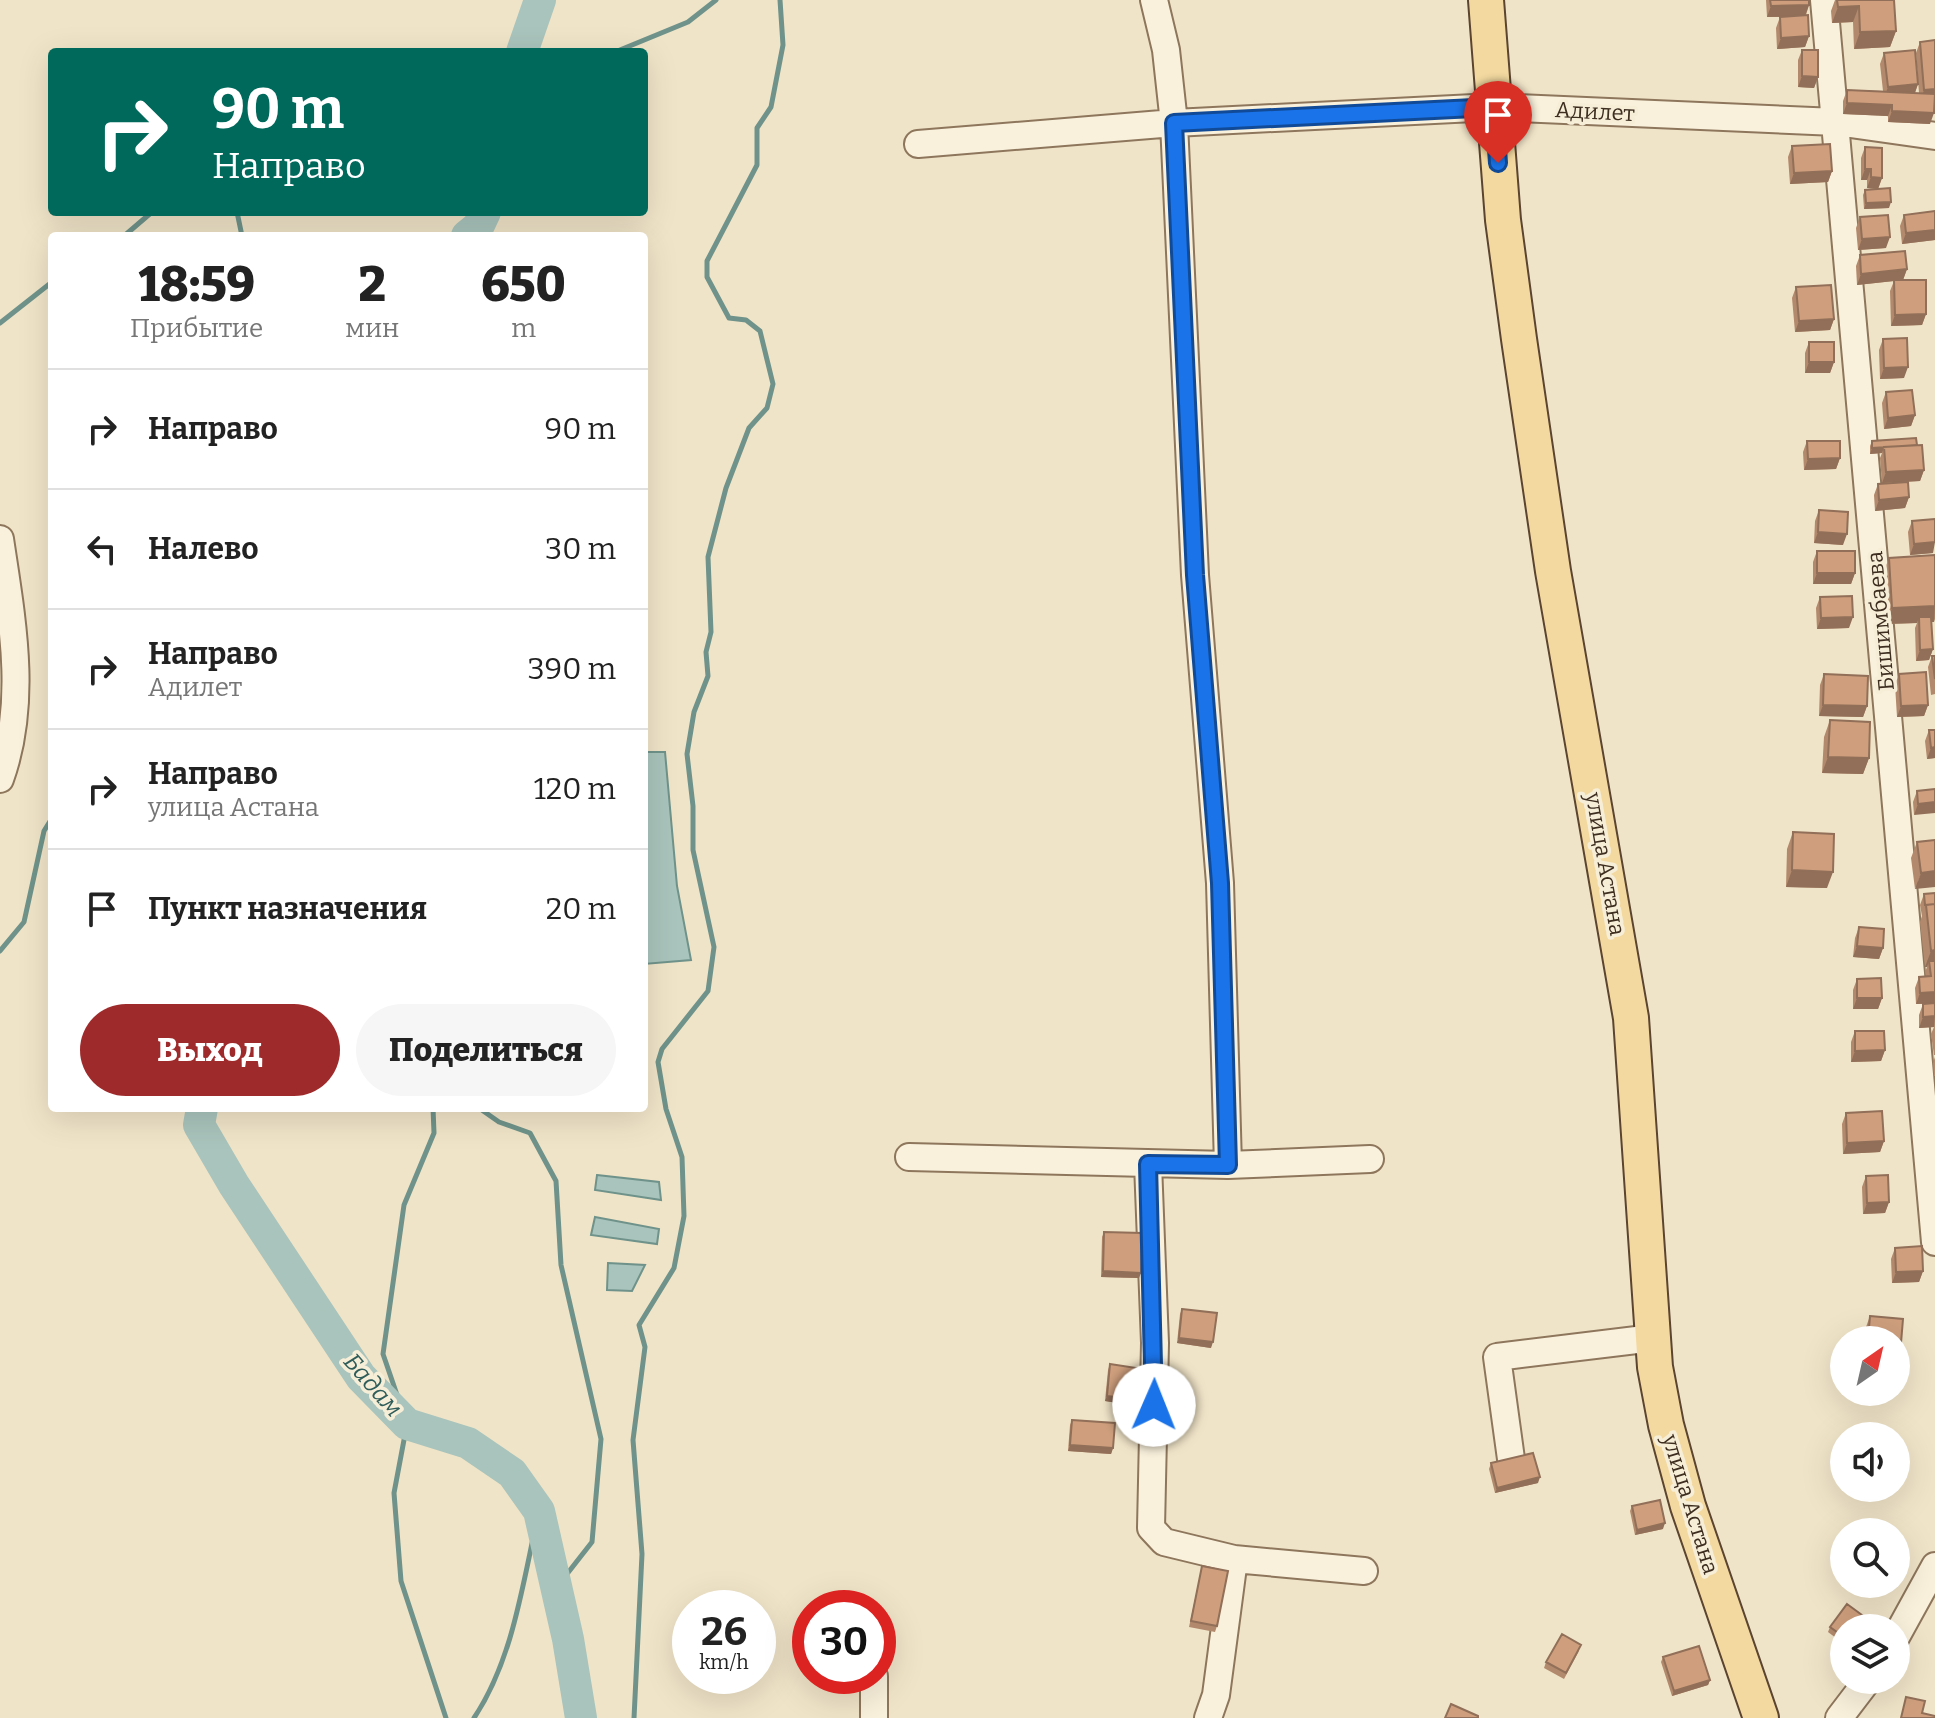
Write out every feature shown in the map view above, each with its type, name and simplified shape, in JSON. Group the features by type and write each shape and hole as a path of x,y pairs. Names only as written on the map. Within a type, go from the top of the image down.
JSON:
{"main road":[{"name":"улица Астана","path":"1486,0 1503,220 1553,571 1631,1018 1653,1338 1666,1425 1688,1506 1761,1718"}],"street":[{"path":"1154,0 1166,50 1174,123 1195,575 1220,883 1228,1165"},
{"name":"Бишимбаева","path":"1824,0 1935,1242"},
{"name":"Адилет","path":"918,144 1174,123 1494,107 1836,122 1935,136"},
{"path":"0,539 12,615 17,688 8,757 0,779"},
{"path":"909,1157 1228,1165 1370,1159"},
{"path":"1148,1164 1155,1343 1151,1528 1164,1542 1234,1559 1364,1571"},
{"path":"1511,1459 1497,1357 1653,1338"},
{"path":"1208,1718 1216,1695 1234,1559"},
{"path":"1909,1614 1935,1566"},
{"path":"874,1694 874,1718"},
{"path":"1839,1718 1857,1694"}],"water":[{"path":"648,752 665,752 677,886 691,960 648,964"},
{"path":"597,1175 659,1182 661,1200 595,1190"},
{"path":"595,1217 659,1229 657,1244 591,1235"},
{"path":"608,1263 645,1265 632,1291 607,1290"}],"building":[{"path":"1770,0 1809,0 1809,5 1771,6"},
{"path":"1837,0 1894,0 1896,31 1860,32 1859,6 1838,7"},
{"path":"1808,15 1809,36 1781,38 1780,17"},
{"path":"1935,40 1935,89 1924,90 1920,42"},
{"path":"1802,50 1818,50 1818,77 1802,76"},
{"path":"1915,50 1918,84 1888,87 1884,53"},
{"path":"1847,90 1935,94 1934,113 1892,111 1892,105 1847,103"},
{"path":"1830,144 1832,171 1794,173 1792,146"},
{"path":"1865,147 1882,148 1882,178 1871,177 1871,169 1865,169"},
{"path":"1890,188 1891,202 1866,203 1865,190"},
{"path":"1935,211 1935,230 1906,233 1904,215"},
{"path":"1888,215 1890,237 1862,239 1860,217"},
{"path":"1905,251 1907,269 1861,274 1860,255"},
{"path":"1894,280 1926,280 1926,314 1895,315"},
{"path":"1831,285 1834,319 1799,321 1796,287"},
{"path":"1907,338 1908,367 1884,368 1883,339"},
{"path":"1809,342 1834,342 1834,362 1809,362"},
{"path":"1912,390 1915,415 1888,418 1886,392"},
{"path":"1916,438 1917,445 1872,448 1872,441"},
{"path":"1807,441 1840,441 1840,458 1808,459"},
{"path":"1922,445 1924,470 1886,472 1884,447"},
{"path":"1908,482 1909,497 1879,500 1878,484"},
{"path":"1819,510 1848,512 1847,534 1818,532"},
{"path":"1935,519 1935,542 1914,544 1912,521"},
{"path":"1817,551 1855,551 1855,573 1817,573"},
{"path":"1935,555 1935,606 1892,608 1889,558"},
{"path":"1852,596 1853,617 1821,618 1820,597"},
{"path":"1919,617 1931,617 1933,649 1920,650"},
{"path":"1926,672 1928,705 1901,706 1899,674"},
{"path":"1824,674 1868,676 1867,706 1823,705"},
{"path":"1830,720 1870,722 1869,758 1828,757"},
{"path":"1929,730 1935,730 1935,747 1931,748"},
{"path":"1935,789 1935,802 1918,804 1917,791"},
{"path":"1793,832 1834,834 1833,872 1792,870"},
{"path":"1935,840 1935,871 1921,873 1917,842"},
{"path":"1935,893 1935,904 1925,905 1924,894"},
{"path":"1935,904 1935,950 1931,951 1926,905"},
{"path":"1859,927 1884,929 1883,948 1857,946"},
{"path":"1929,961 1935,961 1935,992 1920,993 1919,977 1931,976"},
{"path":"1881,978 1882,998 1857,998 1857,979"},
{"path":"1935,1003 1935,1016 1923,1017 1923,1004"},
{"path":"1855,1031 1884,1031 1885,1050 1855,1051"},
{"path":"1882,1111 1884,1141 1847,1143 1846,1113"},
{"path":"1888,1175 1889,1202 1867,1203 1866,1176"},
{"path":"1104,1232 1142,1233 1141,1273 1103,1271"},
{"path":"1922,1246 1923,1271 1896,1272 1895,1248"},
{"path":"1182,1309 1217,1313 1213,1342 1179,1338"},
{"path":"1870,1316 1903,1319 1902,1326 1869,1326"},
{"path":"1110,1364 1143,1369 1139,1400 1107,1396"},
{"path":"1072,1420 1115,1423 1113,1448 1070,1445"},
{"path":"1533,1453 1540,1477 1497,1488 1491,1463"},
{"path":"1660,1500 1665,1523 1637,1530 1632,1506"},
{"path":"1202,1566 1228,1571 1217,1626 1191,1621"},
{"path":"1847,1604 1861,1614 1840,1614"},
{"path":"1562,1634 1581,1645 1566,1673 1546,1662"},
{"path":"1699,1646 1710,1680 1674,1691 1663,1657"},
{"path":"1906,1697 1925,1701 1922,1713 1935,1718 1901,1718"},
{"path":"1451,1704 1478,1716 1478,1718 1445,1718"}],"waterway":[{"name":"Бадам","path":"523,48 540,0"},
{"path":"625,48 688,22 716,0"},
{"path":"634,1718 642,1554 633,1440 645,1347 639,1325 674,1268 684,1216 682,1157 666,1109 658,1062 662,1049 708,991 714,947 693,850 693,806 687,754 694,712 708,676 706,652 711,632 708,557 726,488 749,428 767,408 773,384 760,331 746,320 729,318 707,277 707,261 757,165 757,128 771,107 783,45 780,0"},
{"path":"129,232 147,216"},
{"path":"238,216 241,232"},
{"name":"Бадам","path":"472,232 483,216"},
{"path":"0,323 48,285"},
{"path":"0,951 24,922 48,824"},
{"name":"Бадам","path":"201,1112 199,1125 234,1185 361,1377 407,1424 468,1443 512,1473 539,1511 568,1639 581,1718"},
{"path":"433,1112 434,1133 404,1205 383,1354 407,1424 394,1493 401,1581 446,1718"},
{"path":"485,1112 499,1122 530,1133 556,1181 561,1265 601,1439 592,1542 556,1588"},
{"path":"474,1718 488,1695 508,1644 539,1511"}],"route":[{"path":"1154,1405 1155,1343 1148,1164 1228,1165 1220,883 1195,575 1174,123 1494,107 1498,163"}]}
